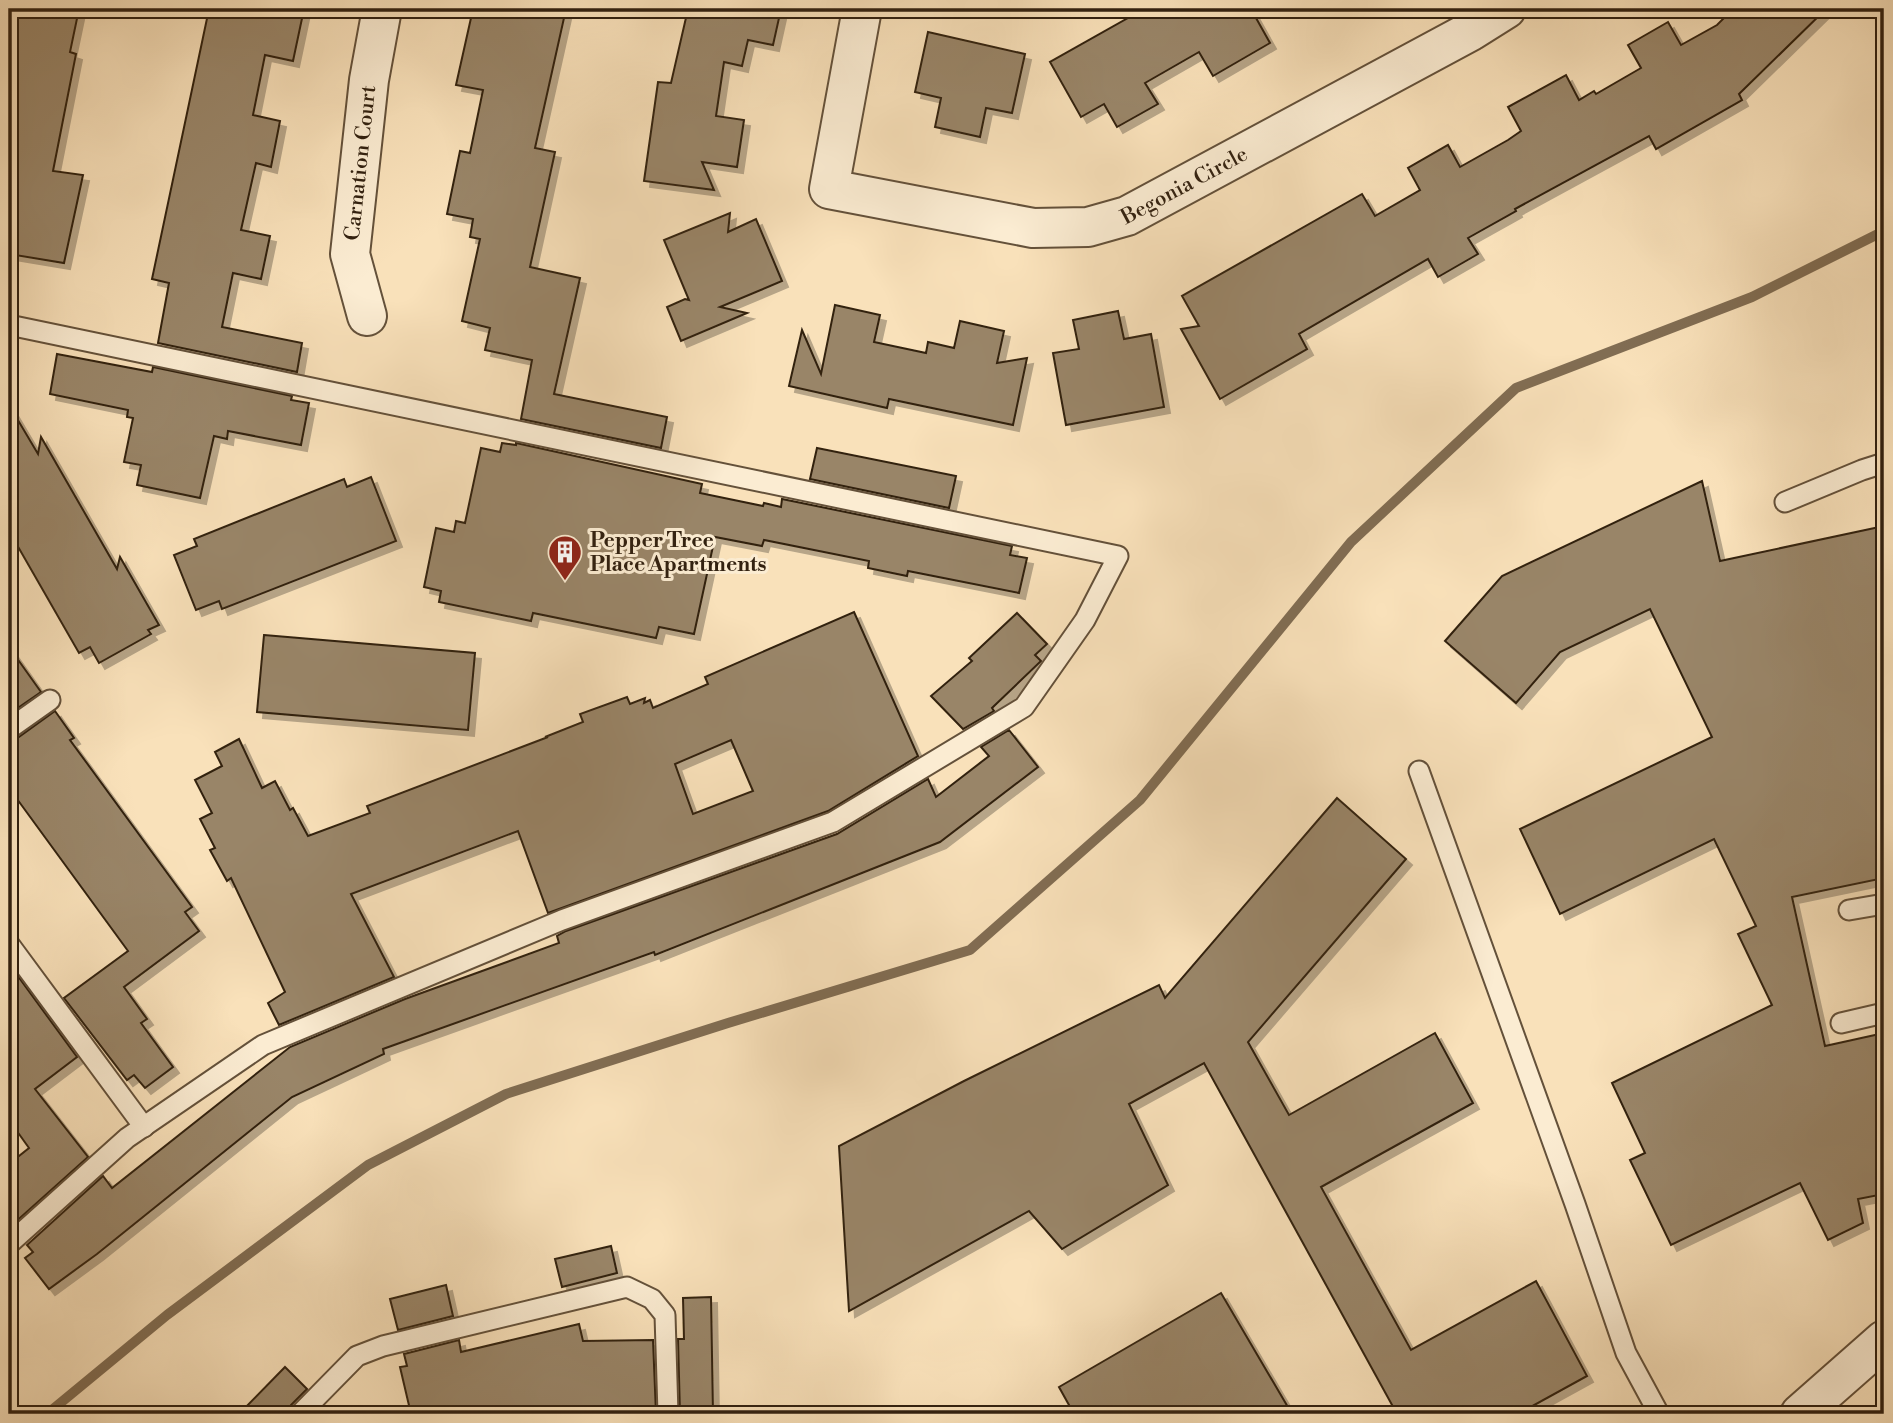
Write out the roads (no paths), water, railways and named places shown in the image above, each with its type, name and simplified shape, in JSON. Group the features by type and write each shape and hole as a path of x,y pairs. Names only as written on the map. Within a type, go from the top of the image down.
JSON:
{"street":[{"name":"Carnation Court","path":"367,316 351,254 369,80 382,9"},
{"name":"Begonia Circle","path":"862,9 829,189 1033,228 1088,228 1127,215 1471,31 1506,9"},
{"path":"1800,1414 1884,1340"}],"lane":[{"path":"9,325 1118,556 1085,620 1024,707 832,822 562,920 263,1045 127,1138 9,1244"},
{"path":"1785,502 1884,463"},
{"path":"9,729 50,700"},
{"path":"1419,771 1626,1353 1659,1414"},
{"path":"1849,910 1884,904"},
{"path":"9,944 144,1126"},
{"path":"1841,1023 1884,1013"},
{"path":"300,1414 357,1356 383,1346 627,1287 652,1299 666,1315 668,1414"}],"waterway":[{"path":"47,1414 167,1315 368,1165 506,1094 970,950 1140,800 1351,542 1516,388 1752,297 1884,231"}],"place":[{"name":"Pepper Tree Place Apartments","path":"565,582"}]}
